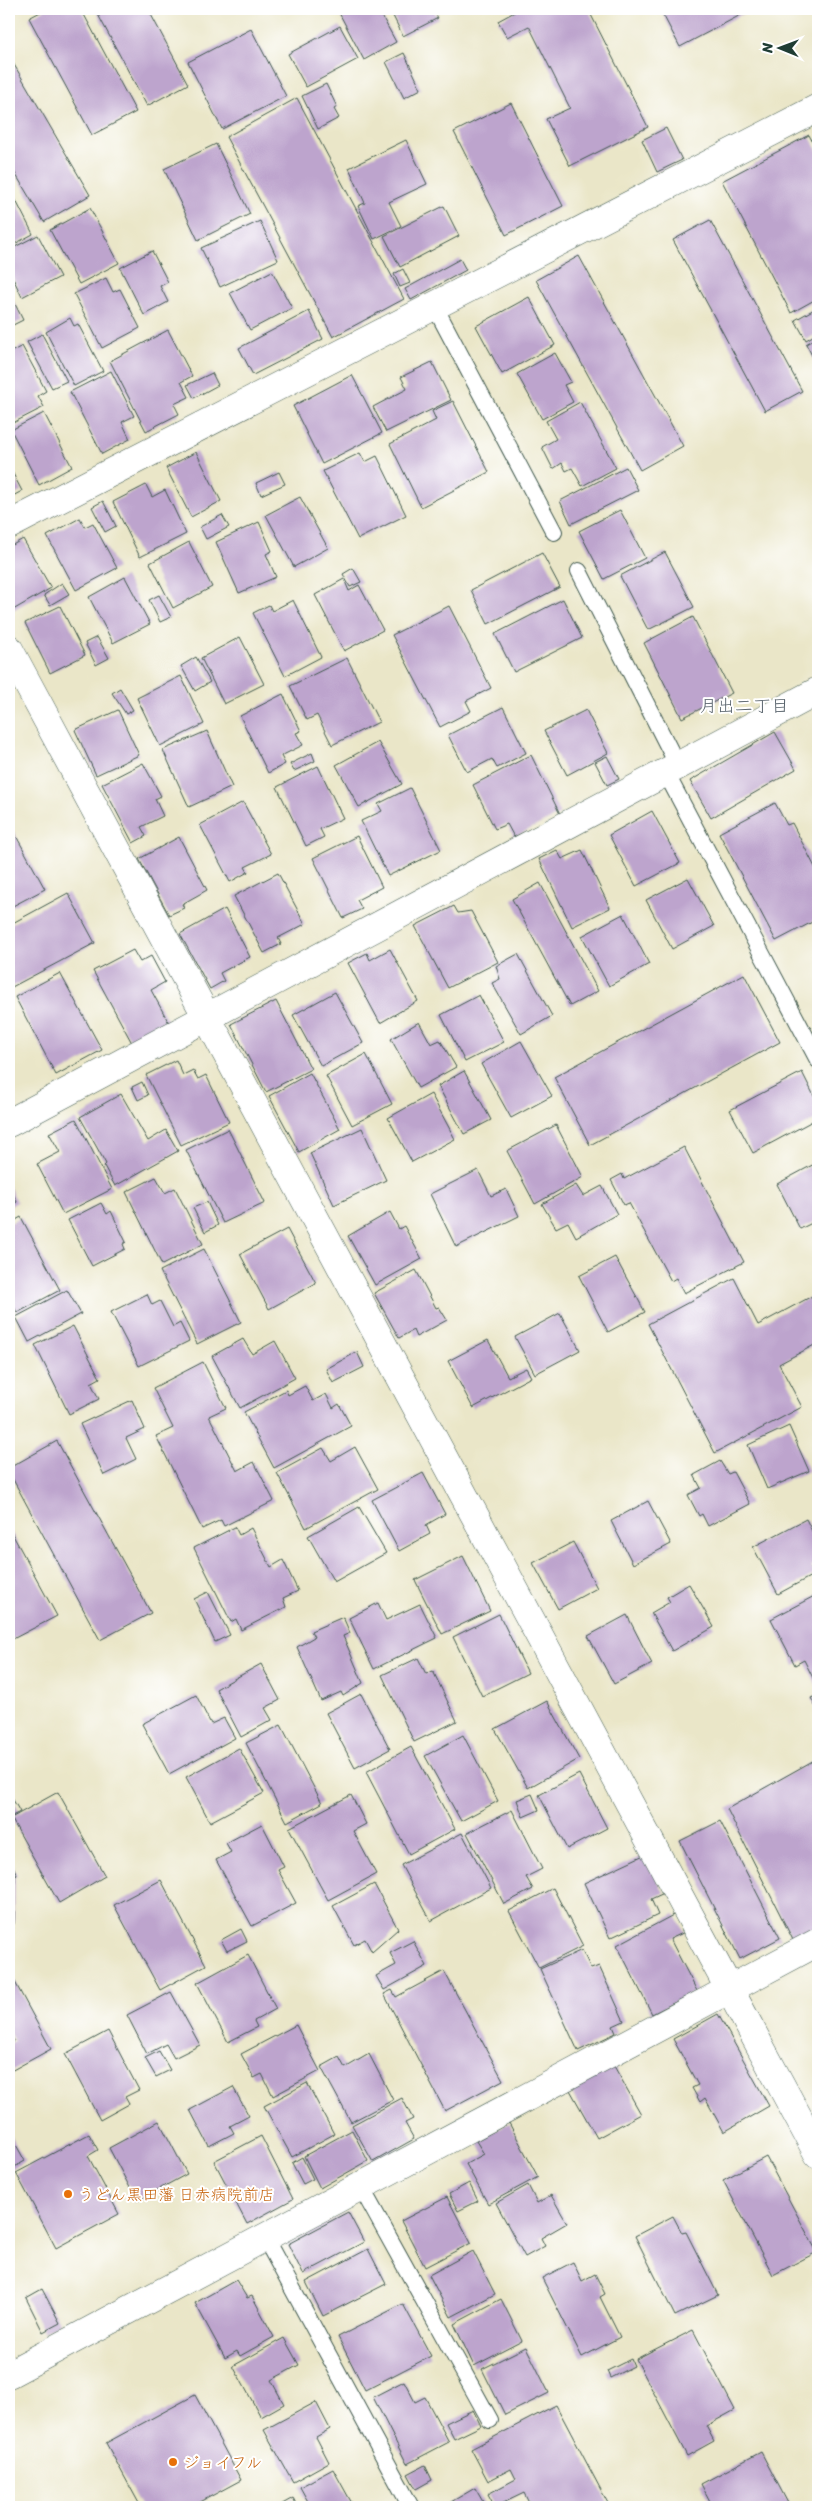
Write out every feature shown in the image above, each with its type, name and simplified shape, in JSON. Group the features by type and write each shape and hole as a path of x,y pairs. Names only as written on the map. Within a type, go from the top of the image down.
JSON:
{"street":[{"path":"9,525 818,108"},
{"path":"9,649 818,2154"},
{"path":"9,1123 818,691"},
{"path":"9,2374 818,1942"}],"lane":[{"path":"435,307 554,532"},
{"path":"579,571 672,769 818,1060"},
{"path":"361,2187 490,2420"},
{"path":"264,2238 411,2507"}],"building":[{"path":"46,9 81,9 136,112 92,135 29,18"},
{"path":"95,9 148,9 188,84 147,106"},
{"path":"337,9 378,9 396,42 364,60"},
{"path":"403,9 433,9 438,18 403,36 392,14"},
{"path":"520,9 588,9 648,127 570,166 546,119 570,108 529,26 507,37 498,21"},
{"path":"660,9 752,9 680,47"},
{"path":"340,26 358,59 306,87 288,54"},
{"path":"251,29 286,96 222,129 188,62"},
{"path":"404,53 421,89 404,98 386,62"},
{"path":"9,56 90,195 44,222 9,163"},
{"path":"326,84 337,107 334,109 339,118 318,129 302,96"},
{"path":"297,98 404,299 333,337 226,137"},
{"path":"511,103 563,206 506,235 454,132"},
{"path":"666,128 682,160 657,172 642,140"},
{"path":"809,135 818,152 818,298 791,313 722,181"},
{"path":"406,140 427,184 389,202 401,226 374,239 358,206 365,203 349,168"},
{"path":"216,144 250,214 198,240 164,169"},
{"path":"9,187 33,234 9,247"},
{"path":"444,206 459,236 400,267 384,236"},
{"path":"90,208 119,263 79,284 50,230"},
{"path":"710,220 802,391 765,411 673,240"},
{"path":"260,221 278,260 220,287 201,248"},
{"path":"38,235 60,277 22,297 9,270 9,250"},
{"path":"152,251 168,282 160,286 168,302 144,315 120,268"},
{"path":"579,256 683,446 640,470 536,280"},
{"path":"460,259 466,270 411,300 405,289"},
{"path":"403,269 410,283 400,287 394,274"},
{"path":"272,271 292,308 250,330 230,293"},
{"path":"106,278 113,292 120,289 140,328 102,348 74,294"},
{"path":"529,297 555,345 502,374 476,326"},
{"path":"12,298 23,320 9,327 9,300"},
{"path":"818,307 818,333 806,340 795,320"},
{"path":"309,311 323,339 253,375 239,348"},
{"path":"70,318 74,326 78,324 103,371 74,386 46,332"},
{"path":"168,330 192,376 181,382 189,397 174,404 179,414 146,431 110,361"},
{"path":"42,334 67,381 52,388 27,342"},
{"path":"818,337 818,367 806,344"},
{"path":"22,346 46,391 38,396 44,407 9,425 9,353"},
{"path":"555,353 571,382 564,385 573,402 542,419 517,374"},
{"path":"432,362 451,400 386,432 373,407 407,389 401,377"},
{"path":"111,371 134,416 122,422 130,439 102,454 70,392"},
{"path":"212,373 218,385 194,398 187,385"},
{"path":"352,375 382,433 322,464 293,406"},
{"path":"453,401 489,472 421,507 390,444 436,420 432,411"},
{"path":"580,402 616,468 582,486 572,468 566,471 562,463 553,469 542,447 556,439 546,421"},
{"path":"44,413 72,467 39,485 11,430"},
{"path":"196,452 221,501 191,517 166,468"},
{"path":"360,453 365,462 377,456 406,515 358,539 323,471"},
{"path":"9,466 22,491 9,498"},
{"path":"626,467 638,490 571,524 560,501"},
{"path":"279,472 285,484 261,495 256,483"},
{"path":"146,485 152,497 165,490 186,534 140,557 113,502"},
{"path":"300,497 328,548 294,567 266,515"},
{"path":"103,501 116,526 105,532 92,507"},
{"path":"620,510 645,558 604,579 579,531"},
{"path":"222,515 229,527 206,539 200,527"},
{"path":"80,518 85,527 93,523 117,568 76,590 47,536"},
{"path":"259,522 272,551 266,554 276,577 239,593 216,542"},
{"path":"23,539 51,588 13,610 9,602 9,547"},
{"path":"189,542 212,587 173,608 150,563"},
{"path":"665,552 694,607 648,630 620,576"},
{"path":"542,553 560,587 488,624 471,590"},
{"path":"353,568 361,582 350,587 343,574"},
{"path":"125,577 150,624 113,643 89,597"},
{"path":"344,579 349,591 359,585 383,630 344,651 315,595"},
{"path":"62,583 69,594 50,605 44,595"},
{"path":"159,595 171,617 160,622 149,600"},
{"path":"563,599 582,638 514,672 495,634"},
{"path":"293,600 321,657 285,676 253,613 269,605 272,611"},
{"path":"60,606 85,655 50,673 25,623"},
{"path":"449,606 491,688 466,701 471,711 440,727 392,635"},
{"path":"693,617 732,693 682,718 644,643"},
{"path":"97,637 109,658 96,665 85,643"},
{"path":"240,637 264,684 224,704 201,658"},
{"path":"196,657 210,682 195,691 181,666"},
{"path":"347,658 379,722 332,745 317,715 307,720 290,686"},
{"path":"181,676 204,724 160,746 137,698"},
{"path":"120,688 133,710 126,714 112,693"},
{"path":"283,694 301,731 296,733 303,745 281,756 285,764 268,773 240,716"},
{"path":"503,707 526,753 497,768 492,759 467,772 448,735"},
{"path":"118,710 139,755 96,775 75,730"},
{"path":"586,710 608,753 567,775 544,731"},
{"path":"207,731 232,787 189,807 163,750"},
{"path":"775,732 796,769 711,818 690,781"},
{"path":"378,742 402,784 359,807 336,765"},
{"path":"312,753 315,761 294,771 290,764"},
{"path":"531,755 560,814 514,837 507,824 495,829 473,785"},
{"path":"607,756 619,779 607,785 595,762"},
{"path":"143,763 161,796 155,799 163,816 141,827 146,836 133,843 102,784"},
{"path":"318,766 343,818 320,829 324,837 306,846 277,787"},
{"path":"410,788 441,850 388,876 361,821 382,811 378,804"},
{"path":"243,802 271,854 245,867 248,872 230,882 200,825"},
{"path":"775,803 787,825 792,823 818,873 818,919 776,941 719,833"},
{"path":"652,811 680,863 636,886 609,835"},
{"path":"14,832 45,889 9,908 9,835"},
{"path":"357,836 382,887 357,900 362,909 343,918 313,858"},
{"path":"179,837 207,890 182,904 184,908 169,915 139,859"},
{"path":"557,850 562,859 582,850 610,908 572,927 539,859"},
{"path":"278,873 305,924 278,938 281,944 264,953 234,896"},
{"path":"688,878 714,926 672,949 646,900"},
{"path":"540,883 598,991 570,1006 512,899"},
{"path":"68,893 95,943 10,988 9,925"},
{"path":"454,906 458,913 471,911 498,962 448,988 415,926"},
{"path":"225,909 250,957 220,973 224,981 210,989 180,934"},
{"path":"623,914 649,964 609,986 582,936"},
{"path":"390,949 418,1001 380,1023 348,963 367,953 370,960"},
{"path":"133,950 140,962 151,956 165,982 151,990 169,1023 132,1043 93,971"},
{"path":"518,954 552,1016 521,1034 492,983 500,979 496,966"},
{"path":"60,973 102,1050 56,1075 15,997"},
{"path":"744,974 780,1042 590,1145 554,1077"},
{"path":"335,992 363,1043 321,1066 293,1015"},
{"path":"479,995 504,1042 465,1062 441,1015"},
{"path":"276,1001 311,1069 266,1092 231,1024"},
{"path":"419,1022 431,1044 440,1040 456,1067 418,1088 391,1039"},
{"path":"521,1041 552,1096 511,1118 481,1064"},
{"path":"366,1054 392,1104 352,1125 326,1076"},
{"path":"176,1060 183,1075 193,1070 198,1079 206,1075 229,1122 181,1145 146,1075"},
{"path":"464,1071 491,1120 464,1134 438,1086"},
{"path":"802,1072 818,1104 818,1118 753,1153 730,1110"},
{"path":"310,1073 340,1129 299,1152 269,1096"},
{"path":"142,1082 148,1095 138,1100 132,1087"},
{"path":"121,1094 148,1141 166,1130 178,1151 115,1186 104,1166 106,1164 80,1117"},
{"path":"431,1094 455,1139 412,1162 388,1118"},
{"path":"76,1119 112,1189 63,1214 37,1164 60,1152 49,1133"},
{"path":"556,1125 583,1177 535,1204 507,1151"},
{"path":"362,1128 386,1180 334,1205 310,1153"},
{"path":"228,1129 265,1203 223,1223 186,1150"},
{"path":"684,1147 744,1262 684,1293 676,1278 671,1281 629,1203 624,1205 611,1180 622,1174 624,1179"},
{"path":"818,1162 818,1220 800,1229 777,1184"},
{"path":"478,1170 491,1196 506,1189 519,1216 456,1247 430,1194"},
{"path":"156,1177 165,1193 175,1188 203,1244 162,1265 126,1192"},
{"path":"576,1185 583,1196 602,1186 617,1214 576,1237 568,1222 556,1228 542,1204"},
{"path":"9,1186 17,1202 9,1207"},
{"path":"207,1202 218,1225 205,1232 193,1208"},
{"path":"101,1203 107,1214 111,1211 126,1242 123,1244 125,1249 92,1266 68,1220"},
{"path":"390,1212 399,1229 404,1226 422,1259 375,1285 348,1236"},
{"path":"21,1217 60,1290 17,1313 14,1307 10,1309 9,1307 9,1224"},
{"path":"287,1229 316,1283 269,1309 240,1254"},
{"path":"204,1249 241,1322 197,1344 160,1271"},
{"path":"615,1257 645,1312 608,1332 579,1276"},
{"path":"416,1270 436,1308 439,1307 447,1320 416,1337 413,1330 399,1338 374,1293"},
{"path":"734,1278 758,1325 814,1295 818,1303 818,1343 779,1364 802,1407 715,1453 648,1324"},
{"path":"67,1290 81,1314 29,1342 16,1317"},
{"path":"147,1294 152,1305 160,1301 173,1327 180,1323 189,1341 139,1366 111,1312"},
{"path":"560,1313 580,1350 535,1374 515,1337"},
{"path":"73,1326 100,1378 91,1383 99,1399 69,1414 35,1345"},
{"path":"243,1339 252,1354 275,1341 295,1378 240,1408 212,1356"},
{"path":"488,1340 508,1377 526,1368 531,1377 473,1408 448,1361"},
{"path":"357,1352 364,1367 333,1383 326,1369"},
{"path":"203,1362 226,1408 209,1416 237,1471 254,1462 274,1501 224,1526 221,1520 202,1529 156,1436 173,1428 153,1388"},
{"path":"305,1386 313,1401 326,1394 333,1408 339,1404 351,1426 274,1468 244,1412 286,1390 288,1395"},
{"path":"132,1400 145,1429 126,1438 136,1459 104,1475 80,1424"},
{"path":"789,1426 809,1471 767,1489 748,1445"},
{"path":"57,1441 151,1613 100,1640 9,1472 9,1468"},
{"path":"355,1447 378,1489 306,1528 277,1473 323,1448 331,1461"},
{"path":"720,1461 728,1474 733,1472 750,1504 708,1526 702,1514 699,1516 688,1495 701,1488 694,1475"},
{"path":"423,1473 445,1514 426,1525 430,1534 399,1551 372,1500"},
{"path":"648,1501 671,1544 633,1564 611,1521"},
{"path":"359,1507 386,1553 334,1582 308,1536"},
{"path":"806,1519 818,1543 818,1564 811,1567 815,1574 778,1594 753,1547"},
{"path":"235,1527 239,1535 251,1528 271,1567 283,1560 298,1591 283,1598 286,1607 241,1630 236,1619 231,1622 194,1548"},
{"path":"9,1528 57,1616 11,1640 9,1636"},
{"path":"573,1542 597,1588 558,1609 533,1563"},
{"path":"463,1556 490,1611 442,1634 415,1580"},
{"path":"689,1584 714,1627 672,1651 651,1613 670,1602 667,1597"},
{"path":"208,1592 230,1635 215,1642 194,1599"},
{"path":"818,1594 818,1688 804,1660 795,1665 771,1619"},
{"path":"378,1603 386,1620 420,1604 437,1638 374,1669 349,1618"},
{"path":"499,1614 528,1673 482,1696 453,1637"},
{"path":"627,1615 652,1664 614,1684 588,1636"},
{"path":"343,1617 350,1633 343,1636 363,1683 343,1696 341,1692 321,1701 297,1647 314,1637 311,1631"},
{"path":"418,1658 426,1674 433,1671 457,1721 414,1742 382,1675"},
{"path":"261,1664 280,1700 265,1708 272,1720 241,1737 216,1689"},
{"path":"361,1694 390,1749 355,1768 326,1713"},
{"path":"196,1695 211,1724 224,1718 235,1738 169,1774 142,1724"},
{"path":"818,1695 818,1711 811,1698"},
{"path":"547,1701 579,1759 528,1788 495,1729"},
{"path":"281,1725 322,1803 287,1822 246,1743"},
{"path":"463,1735 498,1801 461,1821 425,1756"},
{"path":"411,1747 455,1829 409,1854 366,1772"},
{"path":"239,1748 264,1793 210,1822 186,1777"},
{"path":"818,1758 818,1928 794,1942 727,1809"},
{"path":"579,1774 607,1828 567,1849 539,1795"},
{"path":"58,1792 105,1876 59,1903 11,1818"},
{"path":"532,1794 539,1810 523,1817 517,1800"},
{"path":"351,1795 366,1824 353,1831 376,1874 328,1900 289,1828"},
{"path":"9,1798 12,1798 20,1812 10,1817"},
{"path":"512,1810 542,1869 526,1877 533,1889 504,1904 467,1833"},
{"path":"720,1821 780,1938 740,1959 680,1841"},
{"path":"262,1824 284,1867 278,1870 296,1903 252,1926 216,1860 231,1852 226,1843"},
{"path":"462,1833 491,1888 431,1921 401,1865"},
{"path":"646,1854 664,1893 651,1899 658,1915 610,1938 584,1883"},
{"path":"9,1857 17,1875 15,1877 14,1924 9,1927"},
{"path":"161,1880 206,1965 160,1990 114,1905"},
{"path":"374,1884 398,1929 372,1952 365,1939 354,1945 333,1906"},
{"path":"553,1888 583,1946 539,1968 509,1911"},
{"path":"675,1914 685,1932 670,1939 697,1991 652,2014 617,1945"},
{"path":"241,1929 247,1941 227,1951 221,1940"},
{"path":"413,1941 427,1966 384,1990 376,1976 396,1965 390,1953"},
{"path":"582,1950 591,1969 599,1966 624,2021 613,2026 616,2033 578,2051 540,1969"},
{"path":"248,1955 276,2009 254,2021 257,2027 228,2042 197,1983"},
{"path":"9,1971 51,2049 9,2072 9,2044 14,2041 9,2032"},
{"path":"444,1971 503,2080 445,2111 384,1994 392,1990 396,1997"},
{"path":"171,1992 200,2045 174,2058 166,2044 147,2054 127,2015"},
{"path":"718,2014 769,2106 724,2132 705,2098 700,2102 692,2088 698,2085 673,2039"},
{"path":"296,2025 320,2071 273,2096 262,2074 254,2078 241,2054"},
{"path":"108,2031 139,2090 125,2097 129,2104 100,2120 65,2054"},
{"path":"159,2051 170,2070 156,2077 145,2058"},
{"path":"369,2054 393,2100 351,2122 321,2067 339,2057 345,2068"},
{"path":"614,2066 641,2114 597,2138 570,2090"},
{"path":"307,2083 334,2134 292,2157 264,2106"},
{"path":"233,2087 249,2116 230,2126 234,2133 209,2146 190,2110"},
{"path":"402,2098 413,2119 405,2123 414,2139 373,2162 352,2125"},
{"path":"159,2121 187,2174 137,2201 109,2148"},
{"path":"509,2123 538,2177 488,2204 466,2164 484,2154 476,2141"},
{"path":"352,2130 368,2161 320,2188 304,2156"},
{"name":"うどん黒田藩 日赤病院前店","path":"89,2134 98,2150 88,2156 119,2214 56,2248 16,2173"},
{"path":"9,2135 25,2161 9,2170"},
{"path":"261,2136 293,2199 247,2224 214,2161"},
{"path":"302,2157 313,2179 303,2184 292,2163"},
{"path":"766,2157 817,2252 773,2275 723,2180"},
{"path":"469,2183 478,2201 458,2211 449,2194"},
{"path":"528,2185 537,2203 551,2195 567,2223 541,2238 545,2246 525,2257 496,2203"},
{"path":"447,2197 471,2243 425,2267 401,2221"},
{"path":"348,2212 364,2242 303,2274 288,2244"},
{"path":"673,2216 682,2233 686,2232 718,2295 675,2316 635,2236"},
{"path":"368,2249 386,2284 323,2316 306,2282"},
{"path":"473,2251 495,2294 451,2317 429,2275"},
{"path":"573,2262 582,2281 595,2274 605,2294 600,2297 620,2337 582,2357 542,2278"},
{"path":"236,2280 247,2298 252,2296 274,2337 240,2356 237,2351 225,2358 195,2303"},
{"path":"42,2289 60,2323 43,2332 26,2298"},
{"path":"501,2299 522,2341 474,2366 454,2324"},
{"path":"403,2304 431,2356 365,2390 338,2337"},
{"path":"693,2330 735,2410 706,2426 714,2441 687,2456 636,2359"},
{"path":"284,2338 299,2365 271,2380 284,2404 261,2417 233,2366"},
{"path":"526,2347 549,2393 505,2415 482,2369"},
{"path":"631,2359 634,2366 610,2378 607,2371"},
{"path":"404,2381 415,2402 425,2397 449,2442 407,2464 373,2397"},
{"name":"ジョイフル","path":"195,2395 241,2480 191,2507 141,2507 106,2443"},
{"path":"316,2402 330,2429 316,2437 329,2462 293,2482 264,2430"},
{"path":"556,2405 610,2507 531,2507 524,2493 495,2507 488,2494 516,2479 511,2469 488,2481 471,2449"},
{"path":"473,2410 481,2426 454,2439 446,2423"},
{"path":"761,2452 790,2507 713,2507 701,2484"},
{"path":"425,2465 432,2480 416,2489 408,2474"},
{"path":"333,2469 354,2507 311,2507 300,2487"},
{"path":"475,2488 486,2507 444,2506"},
{"path":"293,2498 298,2507 277,2507"}],"place":[{"name":"うどん黒田藩 日赤病院前店","path":"68,2194"},
{"name":"ジョイフル","path":"173,2462"}],"district":[{"name":"月出二丁目","path":"744,706"}]}
